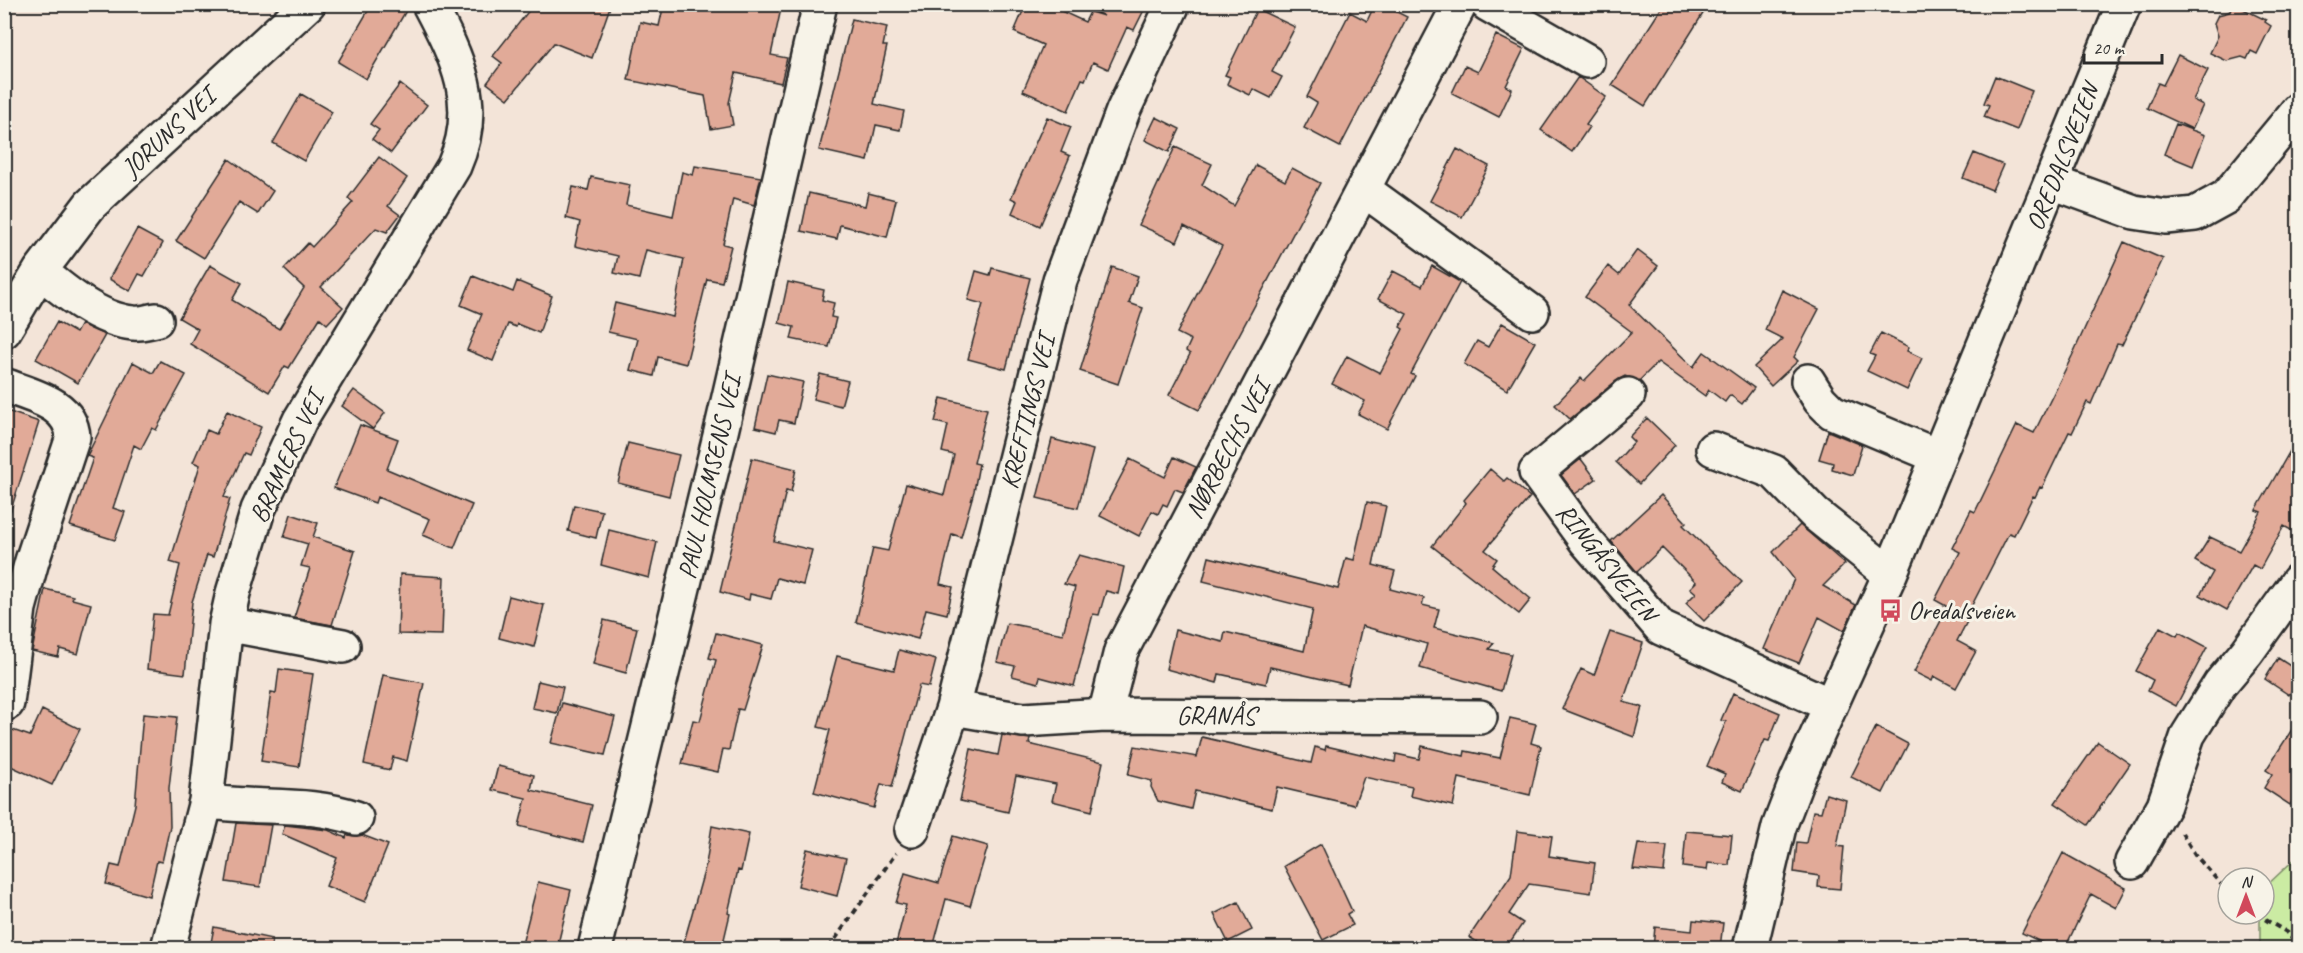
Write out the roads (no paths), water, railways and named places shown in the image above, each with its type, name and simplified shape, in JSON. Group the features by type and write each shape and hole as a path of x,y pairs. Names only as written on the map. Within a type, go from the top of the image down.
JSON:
{"street":[{"name":"JORUNS VEI","path":"4,331 40,271 90,206 127,168 309,4"},
{"name":"BRAMERS VEI","path":"168,948 206,801 226,624 243,555 258,510 276,466 305,410 454,166 467,130 465,94 447,39 429,4"},
{"name":"PAUL HOLMSENS VEI","path":"595,948 720,436 820,4"},
{"name":"KREFTINGS VEI","path":"912,830 953,708 1060,280 1124,111 1173,4"},
{"name":"NØRBECHS VEI","path":"1105,715 1121,651 1460,4"},
{"path":"1487,4 1587,61"},
{"name":"OREDALSVEIEN","path":"1750,948 1779,827 1830,705 1890,574 2124,4"},
{"path":"2052,182 2134,212 2166,217 2195,214 2226,197 2298,110"},
{"path":"1363,189 1532,312"},
{"path":"40,271 62,290 119,320 135,324 156,320"},
{"path":"1808,381 1820,400 1832,412 1937,456"},
{"path":"4,385 61,409 69,418 73,437 19,608 7,704"},
{"name":"RINGÅSVEIEN","path":"1628,394 1536,472 1586,541 1661,628 1830,705"},
{"path":"1713,449 1774,472 1815,514 1890,574"},
{"path":"2132,862 2164,804 2188,735 2220,684 2247,652 2298,581"},
{"path":"226,624 343,646"},
{"name":"GRANÅS","path":"953,708 1023,720 1105,715 1480,717"},
{"path":"206,801 242,807 319,808 356,818"}],"place":[{"name":"Oredalsveien","path":"1890,610"}]}
